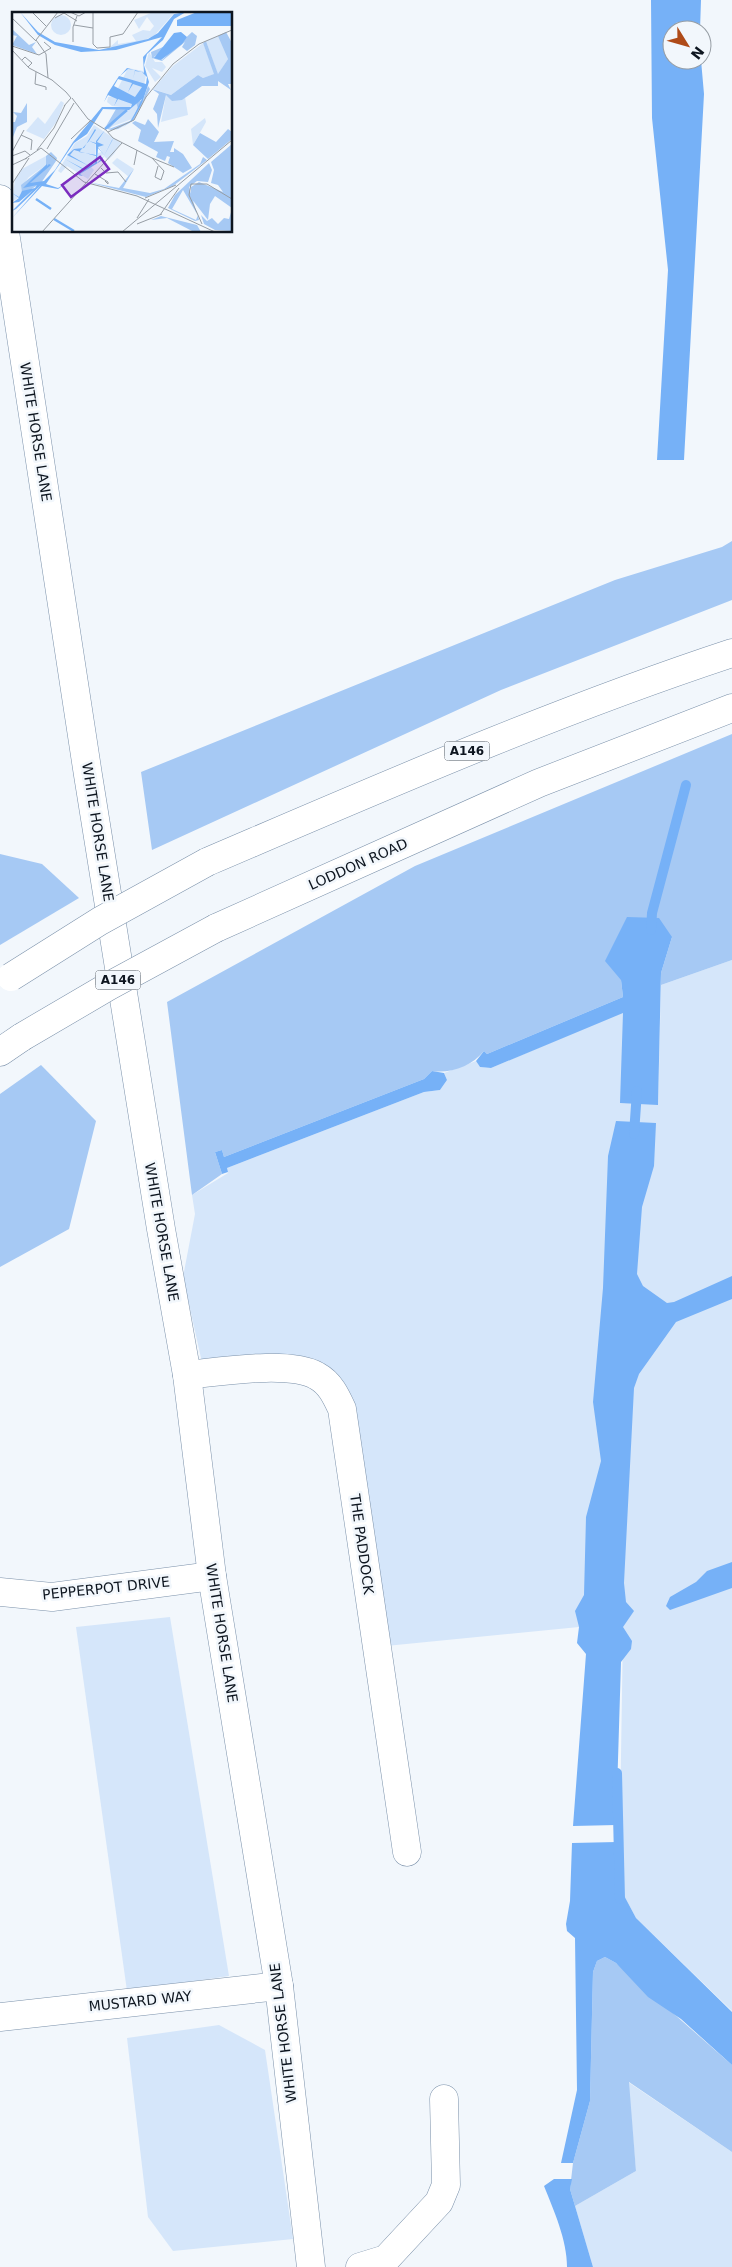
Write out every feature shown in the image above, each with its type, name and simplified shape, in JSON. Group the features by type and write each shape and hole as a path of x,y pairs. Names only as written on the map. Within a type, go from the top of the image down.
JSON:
{"main road":[{"name":"WHITE HORSE LANE","path":"0,199 88,775 161,1229 187,1375 212,1576 279,1986 311,2267"},
{"name":"A146","path":"5,981 100,921 206,862 478,746 651,679 732,653"},
{"name":"LODDON ROAD","path":"11,1044 109,986 216,928 539,783 732,708"},
{"name":"THE PADDOCK","path":"187,1375 248,1369 292,1369 316,1376 333,1389 342,1409 407,1852"},
{"name":"PEPPERPOT DRIVE","path":"0,1592 52,1597 212,1576"},
{"name":"MUSTARD WAY","path":"0,2017 279,1986"},
{"path":"360,2267 386,2259 439,2202 446,2185 444,2099"}],"shaded area":[{"path":"651,0 701,0 700,20 662,20 662,70 702,70 704,94 684,460 657,460 668,270 652,118"},
{"path":"732,541 732,600 501,690 152,850 141,772 615,580 722,547"},
{"path":"732,734 732,960 661,985 661,973 672,937 621,980 623,997 487,1054 484,1051 473,1061 460,1068 439,1072 432,1071 424,1079 224,1157 222,1150 215,1152 222,1174 192,1195 167,1002 415,866"},
{"path":"0,854 42,864 79,898 0,945"},
{"path":"627,917 659,918 672,937 661,973 658,1105 620,1103 623,1013 491,1068 480,1067 476,1061 484,1051 487,1054 623,997 621,980 605,961"},
{"path":"732,960 732,2011 636,1918 619,1886 623,1627 579,1627 386,1646 350,1394 324,1374 203,1367 183,1277 195,1214 192,1195 228,1173 227,1168 424,1092 440,1090 447,1080 444,1073 476,1061 480,1067 491,1068 623,1012 658,1105 661,985"},
{"path":"41,1065 96,1121 69,1229 0,1267 0,1094"},
{"path":"432,1071 444,1073 447,1080 440,1090 424,1092 227,1168 228,1172 222,1174 215,1152 222,1150 224,1157 424,1079"},
{"path":"616,1121 656,1123 654,1166 642,1207 637,1274 643,1286 667,1303 674,1302 732,1276 732,1299 676,1322 639,1374 634,1388 624,1583 626,1602 634,1611 623,1627 632,1641 631,1649 621,1662 616,1825 573,1826 586,1654 577,1643 579,1627 575,1611 584,1595 586,1517 601,1461 593,1402 603,1288 608,1156"},
{"path":"732,1562 732,1588 670,1610 666,1606 670,1597 696,1582 707,1571"},
{"path":"170,1617 229,1976 127,1991 76,1627"},
{"path":"617,1842 619,1886 636,1918 732,2012 732,2065 681,2019 648,1997 616,1963 605,1957 597,1961 593,1972 590,2101 573,2163 561,2163 577,2090 575,1938 567,1931 566,1924 570,1901 572,1843"},
{"path":"605,1957 616,1963 732,2065 732,2152 629,2082 636,2171 575,2206 570,2189 573,2163 590,2101 593,1972 597,1961"},
{"path":"219,2025 265,2050 293,2239 173,2251 148,2217 127,2038"},
{"path":"628,2082 732,2152 732,2267 593,2267 575,2206 636,2171"},
{"path":"554,2179 572,2179 570,2189 593,2267 567,2267 565,2246 556,2215 544,2186"}],"waterway":[{"path":"651,930 652,913 686,785"},
{"path":"634,1134 637,1091"},
{"path":"617,1773 620,1899"}]}
